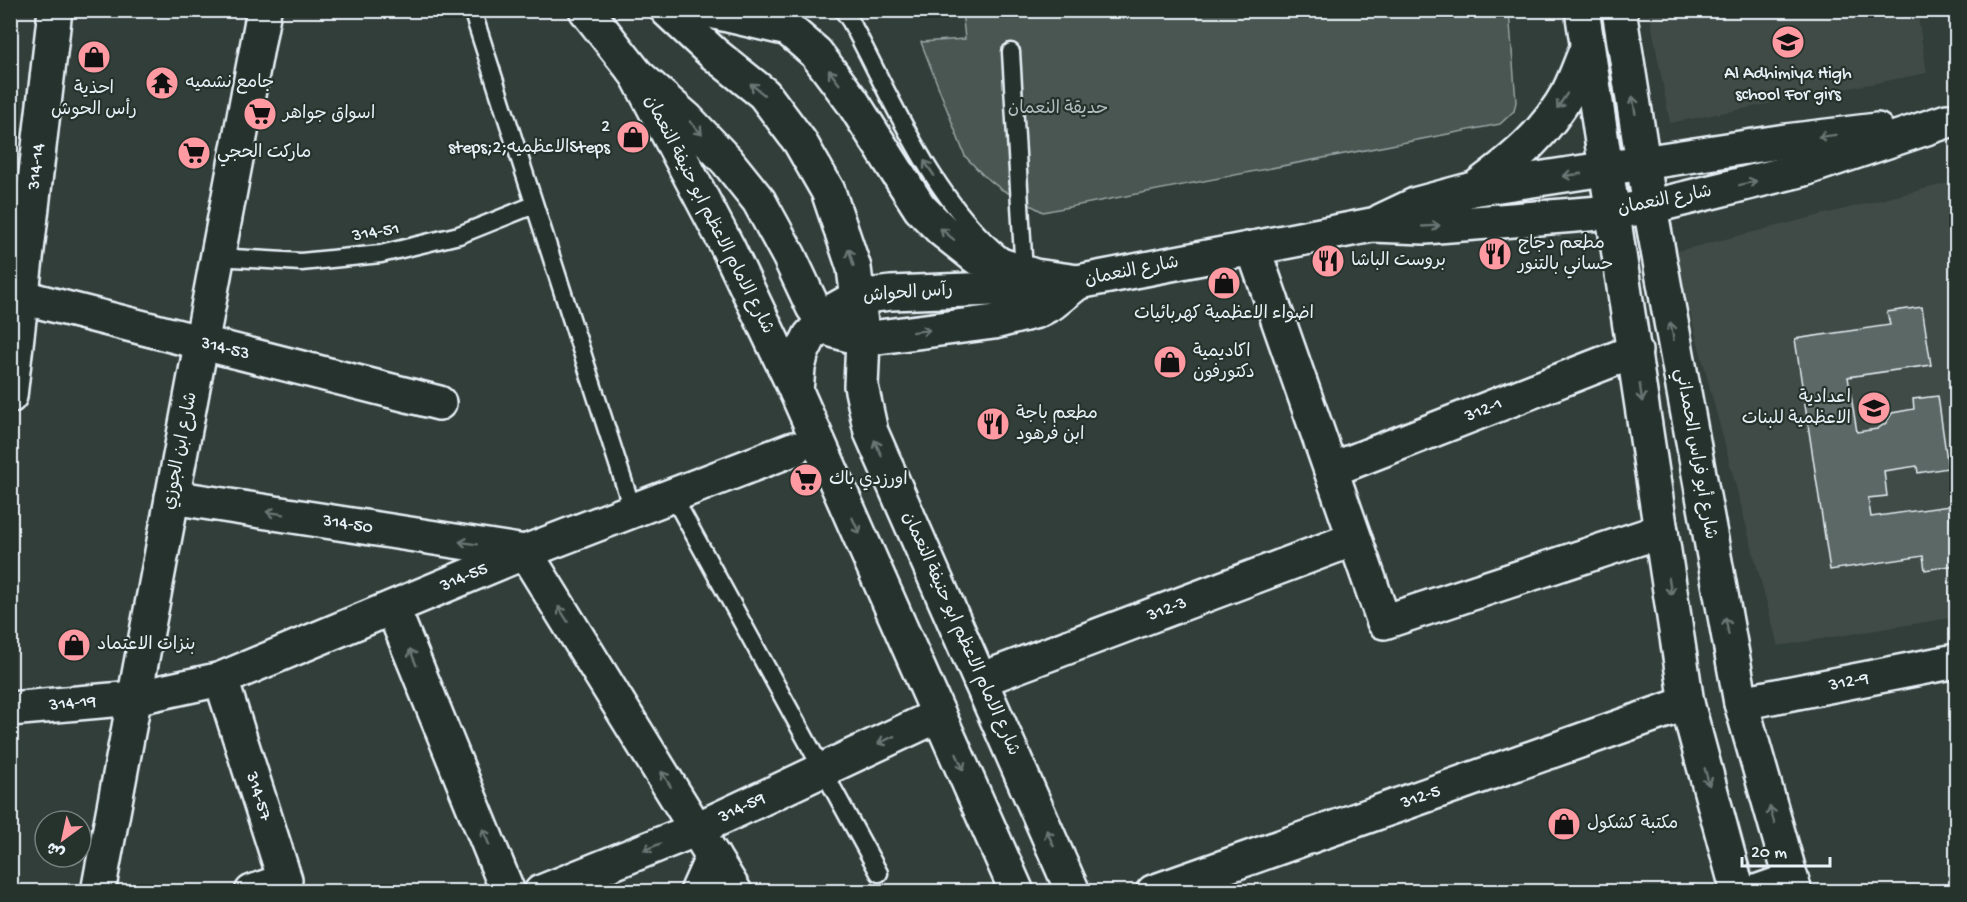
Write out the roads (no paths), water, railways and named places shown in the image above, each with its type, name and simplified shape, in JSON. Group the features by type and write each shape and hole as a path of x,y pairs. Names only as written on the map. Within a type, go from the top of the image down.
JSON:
{"street":[{"name":"314-14","path":"10,396 17,295 55,10"},
{"name":"شارع ابن الجوزي","path":"98,891 264,10"},
{"name":"شارع الامام الاعظم ابو حنيفة النعمان","path":"586,10 637,75 728,248 796,391 1017,891"},
{"name":"شارع الامام الاعظم ابو حنيفة النعمان","path":"667,10 713,53 764,94 800,142 828,191 854,268 863,339 861,386 871,432 1073,891"},
{"path":"706,10 788,29 816,53 852,101 920,208 942,230 976,257 1024,273 1078,282"},
{"path":"1582,10 1687,703 1738,891"},
{"name":"شارع أبو فراس الحمداني","path":"1619,10 1650,207 1741,703 1793,886"},
{"path":"1473,189 1511,162 1543,129 1569,91 1587,48"},
{"path":"637,75 687,119 727,161 759,201 813,307 823,321 835,331 863,339"},
{"name":"شارع النعمان","path":"1372,225 1417,204 1473,189 1786,141 1952,120"},
{"name":"شارع النعمان","path":"863,339 1016,318 1052,303 1078,282 1372,225 1425,227 1650,207 1804,169 1952,120"},
{"path":"1253,248 1384,622 1661,531"},
{"name":"رآس الحواش","path":"796,391 802,352 810,336 834,310 857,297 1019,288 1078,282"},
{"name":"314-53","path":"17,295 439,403"},
{"name":"312-1","path":"1331,470 1635,351"},
{"name":"314-55","path":"134,698 221,679 525,552 793,448"},
{"name":"314-50","path":"172,497 525,552"},
{"name":"312-3","path":"980,680 1354,539"},
{"path":"525,552 735,891"},
{"path":"393,609 508,891"},
{"name":"312-9","path":"1741,703 1956,661"},
{"name":"314-57","path":"221,679 285,880 252,891"},
{"name":"314-19","path":"10,709 134,698"},
{"name":"312-5","path":"1154,891 1687,703"},
{"name":"314-59","path":"541,891 704,842 822,770 939,715"},
{"path":"697,891 704,842"},
{"path":"1756,891 1793,886"}],"lane":[{"path":"471,10 633,511"},
{"path":"843,10 925,164 958,210 986,243 1024,273"},
{"path":"1011,52 1024,273"},
{"name":"314-51","path":"217,257 301,262 381,254 459,235 534,205"},
{"path":"673,496 879,873"}],"place":[{"name":"Al Adhimiya High school For girs","path":"1788,42"},
{"name":"احذية رأس الحوش","path":"94,57"},
{"name":"جامع نشميه","path":"162,83"},
{"name":"اسواق جواهر","path":"260,114"},
{"name":"2 steps;الاعظميه;2Steps","path":"633,137"},
{"name":"ماركت الحجي","path":"194,153"},
{"name":"مطعم دجاج حساني بالتنور","path":"1495,254"},
{"name":"بروست الباشا","path":"1328,261"},
{"name":"اضواء الاعظمية كهربائيات","path":"1224,283"},
{"name":"اكاديمية دكتورفون","path":"1170,362"},
{"name":"اعدادية الاعظمية للبنات","path":"1874,408"},
{"name":"مطعم باجة ابن فرهود","path":"993,424"},
{"name":"اورزدي باك","path":"806,480"},
{"name":"بنزات الاعتماد","path":"74,645"},
{"name":"مكتبة كشكول","path":"1564,824"}],"park label":[{"name":"حديقة النعمان","path":"1058,109"}]}
